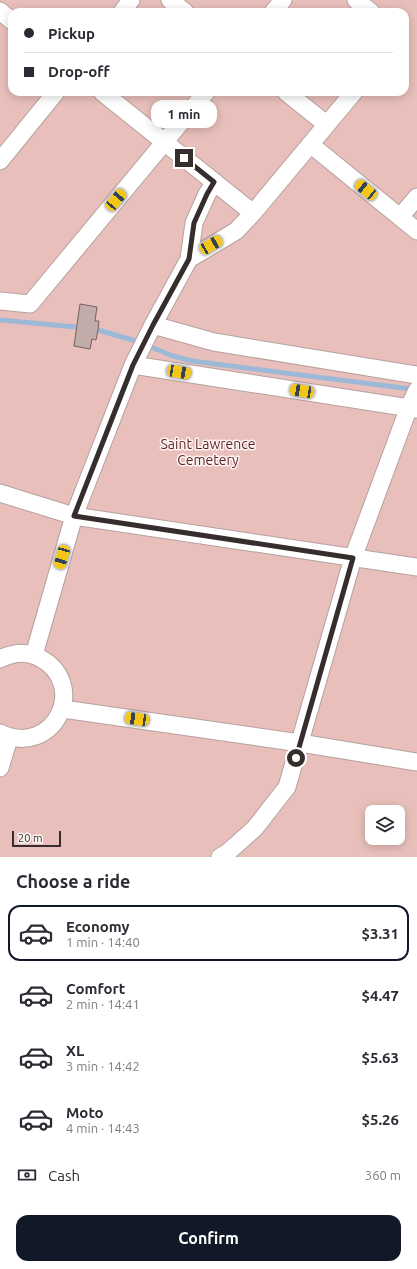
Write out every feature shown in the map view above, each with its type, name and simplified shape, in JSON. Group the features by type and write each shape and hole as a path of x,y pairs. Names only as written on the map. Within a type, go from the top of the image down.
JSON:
{"lane":[{"path":"170,0 180,8"},
{"path":"276,8 283,0"},
{"path":"356,0 366,8"},
{"path":"0,11 8,18"},
{"path":"0,161 53,96"},
{"path":"107,96 253,213"},
{"path":"0,301 30,304 203,96"},
{"path":"291,96 326,124"},
{"path":"189,259 236,231 253,213 350,96"},
{"path":"310,144 417,231"},
{"path":"34,655 74,516 133,365 189,259 194,223 214,182"},
{"path":"400,217 417,197"},
{"path":"153,325 214,342 417,375"},
{"path":"133,365 413,408"},
{"path":"220,857 227,853 255,828 287,788 353,558 413,408 417,390"},
{"path":"0,493 74,516 417,567"},
{"path":"0,659 20,653 34,655 46,661 56,670 62,682 64,695 63,709 57,721 47,730 36,737 22,739 4,736 0,768"},
{"path":"63,709 300,743 417,762"}],"green space":[{"name":"Saint Lawrence Cemetery","path":"0,0 417,0 417,857 0,857"}],"building":[{"path":"80,304 97,307 95,321 99,321 98,330 96,340 92,339 90,349 74,346"}],"waterway":[{"path":"0,320 76,327"},
{"path":"98,330 136,341"},
{"path":"151,347 173,356 192,361 411,389"}],"route":[{"path":"184,158 214,182 194,223 189,259 133,365 74,516 353,558 296,758"}]}
